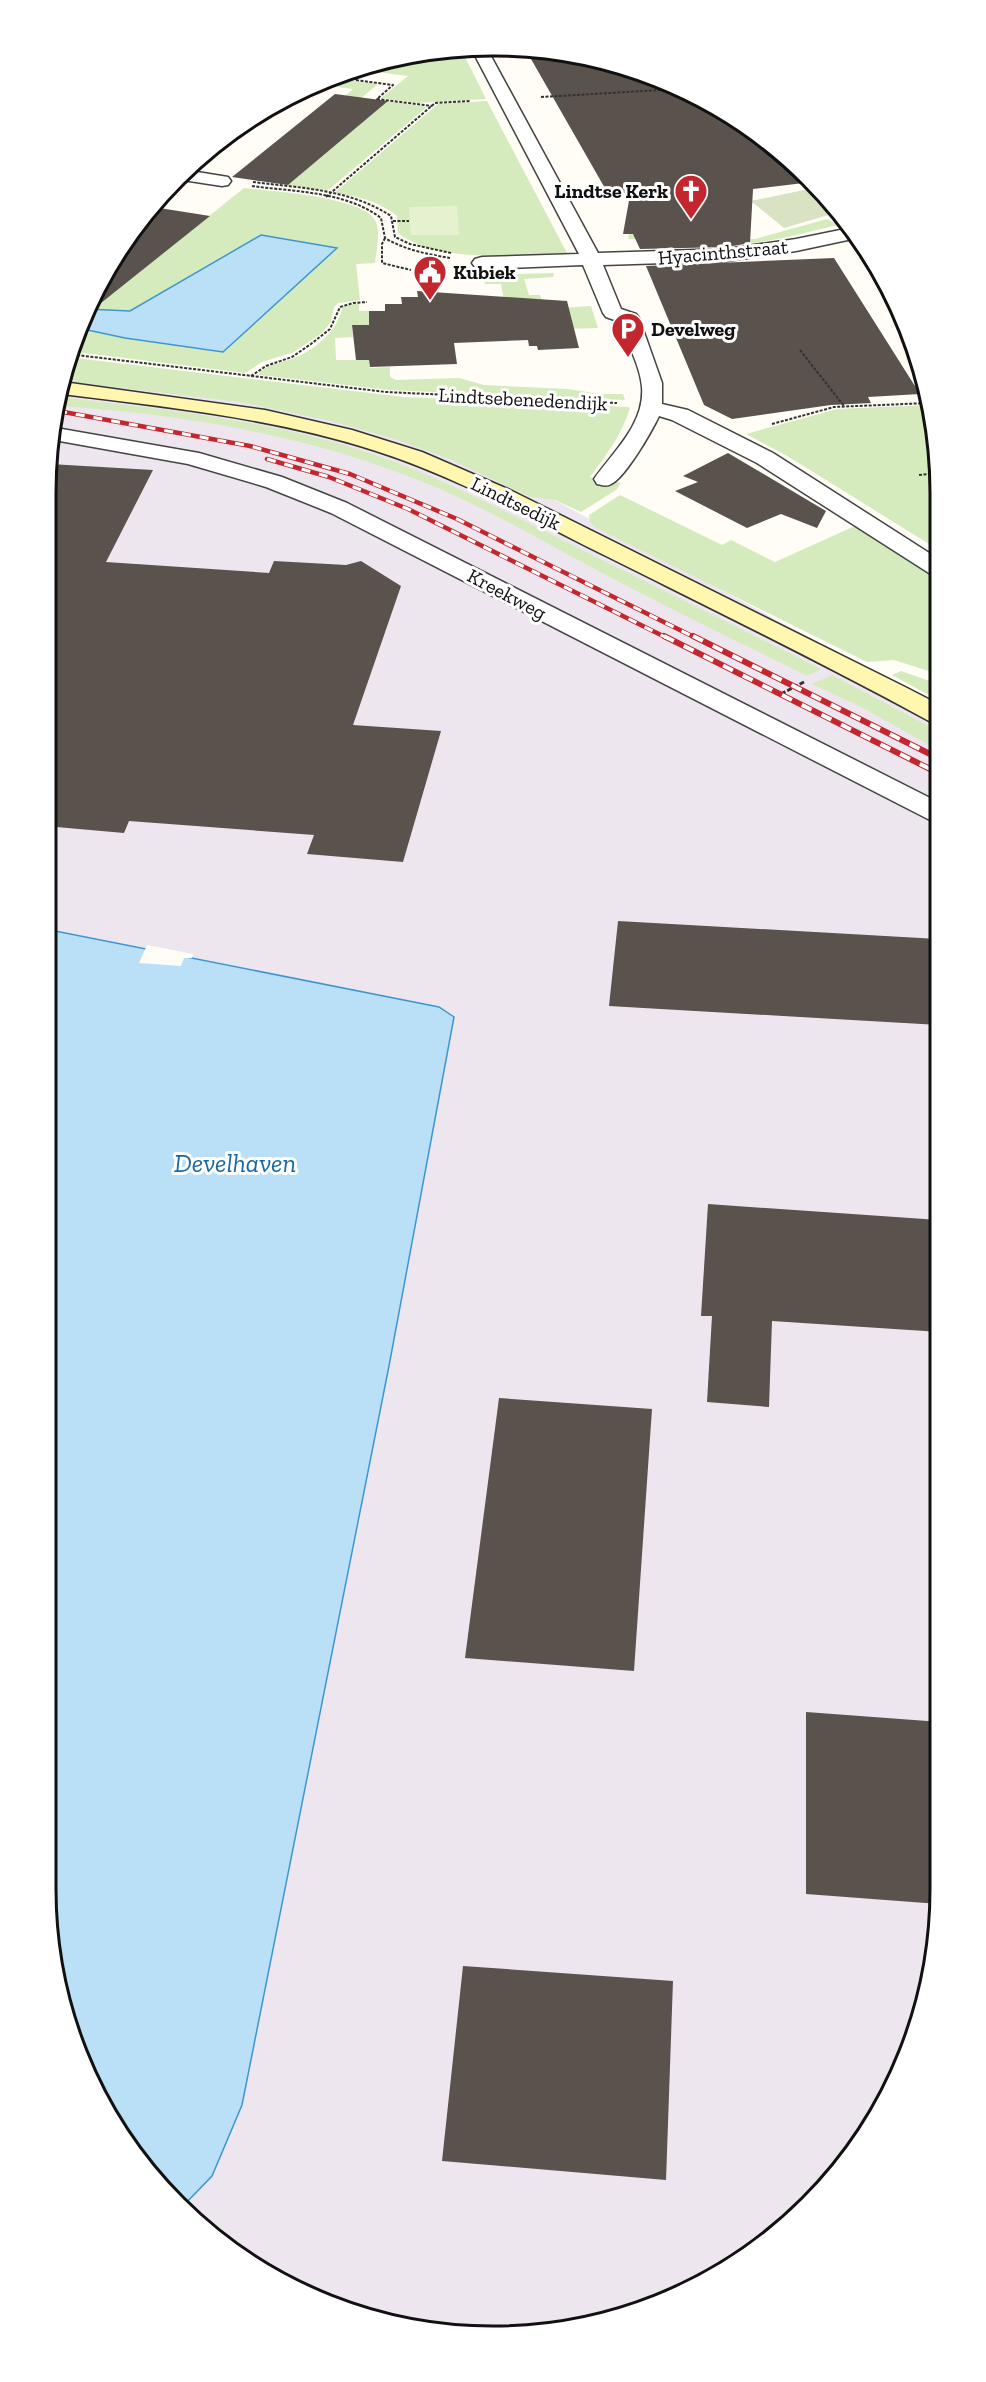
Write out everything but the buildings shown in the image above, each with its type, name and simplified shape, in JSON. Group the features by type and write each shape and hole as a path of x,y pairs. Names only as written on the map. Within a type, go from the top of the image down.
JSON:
{"main road":[{"name":"Lindtsedijk","path":"68,389 203,406 281,419 324,428 402,453 494,492 856,670 930,711"}],"street":[{"path":"483,56 585,246 613,313 629,318 653,389 650,407 631,448 605,479"},
{"path":"192,177 222,181"},
{"name":"Hyacinthstraat","path":"482,263 727,255 796,245 846,235"},
{"path":"650,407 680,415 765,458 930,563"},
{"name":"Kreekweg","path":"59,435 190,458 274,482 339,508 930,809"}],"path":[{"path":"359,77 355,80 393,85 377,99 432,106"},
{"path":"222,181 326,197 366,207 381,218 386,238 402,247 427,254 482,263"},
{"path":"248,181 362,200 382,208 393,221 395,237 429,249 456,254"},
{"path":"393,221 409,221"},
{"path":"386,238 382,244 382,263 411,270"},
{"path":"250,377 262,366 296,354 324,335 332,328 338,307 343,303 367,302"},
{"path":"800,350 844,407"},
{"name":"Lindtsebenedendijk","path":"78,355 386,392 617,403 650,407"},
{"path":"725,437 834,407 921,403"},
{"path":"919,475 930,474"},
{"path":"743,715 816,676 827,672 856,670"}],"shaded area":[{"path":"71,377 408,421 930,703 930,1918 916,2002 885,2083 857,2132 822,2177 781,2218 736,2253 712,2268 660,2293 606,2312 522,2326 464,2326 436,2323 380,2312 352,2303 274,2268 250,2253 205,2218 164,2177 146,2155 114,2108 101,2083 70,2002 56,1918 56,464 70,380"}],"green space":[{"path":"464,56 486,99 418,103 381,98 408,76 375,72 436,59"},
{"path":"349,80 378,84 361,98 345,96 353,89 338,87"},
{"path":"388,101 427,107 327,191 288,185"},
{"path":"487,101 567,253 479,255 427,248 398,233 397,216 383,206 334,193 438,104"},
{"path":"244,188 294,193 337,201 369,213 377,226 378,242 375,263 356,264 360,300 338,303 334,307 331,322 322,333 294,352 262,362 245,373 79,352 88,330 223,352 248,328 261,235 130,312 96,310 110,282 124,284"},
{"path":"807,189 830,215 784,228 751,201"},
{"path":"457,206 459,235 411,235 409,207"},
{"path":"827,219 838,225 744,244 628,239 629,234 755,239"},
{"path":"554,273 553,277 524,279 529,295 540,295 545,309 591,306 598,328 534,330 508,321 501,284 485,284 481,275"},
{"path":"359,303 359,311 369,311 369,325 352,325 353,337 335,338 336,360 369,360 370,368 390,367 390,377 396,380 459,378 484,385 623,394 625,400 389,390 260,375 259,372 264,369 297,357 313,348 337,323 343,306"},
{"path":"77,358 404,397 630,408 618,436 590,477 621,483 616,490 581,512 555,500 530,497 447,458 398,440 331,421 239,402 70,382"},
{"path":"66,398 257,424 334,442 397,463 492,505 821,669 807,676 600,572 480,508 430,485 364,460 235,428 147,414 64,406"},
{"path":"921,405 930,464 930,545 789,457 746,434 837,409"},
{"path":"620,495 722,545 731,540 775,562 855,526 930,573 930,671 894,660 867,662 596,528 590,522 589,515"},
{"path":"901,671 930,681 930,696 892,675"},
{"path":"832,675 930,727 930,746 861,707 812,684"}],"water":[{"path":"261,235 337,248 223,352 125,338 87,330 96,309 130,311"},
{"name":"Develhaven","path":"56,931 439,1007 454,1017 389,1366 242,2105 212,2176 188,2201 164,2177 129,2132 101,2083 79,2030 70,2002 59,1946 56,1918"}],"pier":[{"path":"147,945 193,954 192,958 184,958 181,966 139,963"}],"railway":[{"path":"63,412 250,446 350,474 457,519 696,638"},
{"path":"267,459 329,477 408,509 667,638"},
{"path":"664,636 930,769"},
{"path":"693,636 930,754"}],"place":[{"name":"Lindtse Kerk","path":"691,220"},
{"name":"Kubiek","path":"430,301"},
{"name":"Develweg","path":"628,358"}]}
